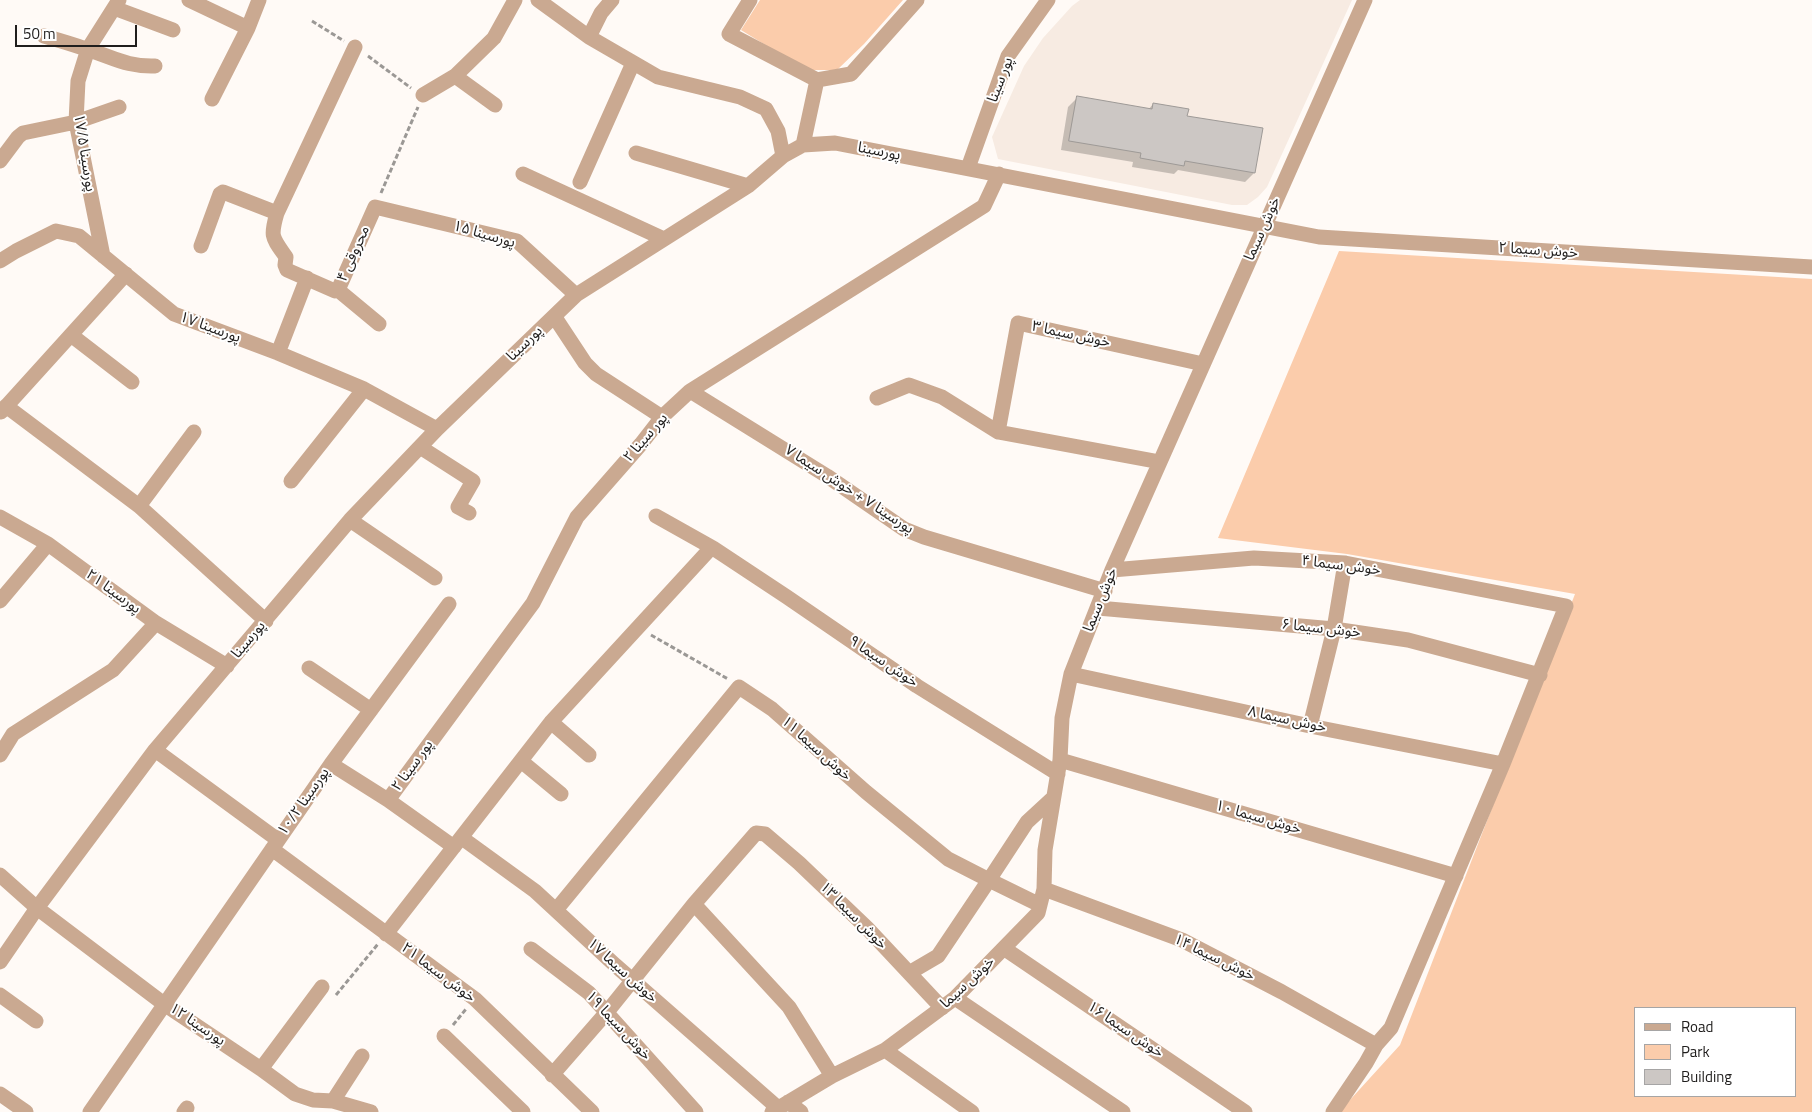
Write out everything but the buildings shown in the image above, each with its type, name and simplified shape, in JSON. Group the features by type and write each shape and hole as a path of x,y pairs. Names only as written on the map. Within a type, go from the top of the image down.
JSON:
{"street":[{"path":"189,0 248,28"},
{"path":"212,99 248,28 259,0"},
{"path":"422,95 455,76 494,38 515,0"},
{"path":"538,0 589,37 658,77 740,97 766,109 778,132 783,156"},
{"path":"589,37 601,13 612,0"},
{"path":"750,0 730,34 817,80 851,74 917,0"},
{"name":"پور سینا","path":"968,168 1008,56 1048,0"},
{"name":"خوش سیما","path":"779,1107 832,1076 885,1050 942,1008 955,998 1005,949 1038,913 1044,889 1045,850 1059,767 1062,718 1071,674 1112,570 1365,0"},
{"path":"116,4 173,30"},
{"name":"پورسینا ۱۷/۵","path":"103,256 76,122 78,81 88,49 116,4"},
{"path":"44,36 88,49 122,63 138,66 155,66"},
{"name":"محروقی ۴","path":"355,47 277,214 272,235 286,257 285,265 287,270 335,291 338,290 375,208"},
{"path":"580,182 633,63"},
{"path":"455,76 495,105"},
{"path":"803,145 817,80"},
{"path":"0,161 23,133 76,122 119,107"},
{"name":"پورسینا","path":"0,962 37,908 155,750 350,520 437,429 576,295 748,186 783,156 803,145 835,143 1264,226"},
{"path":"636,153 748,186"},
{"path":"523,174 664,239"},
{"name":"پور سینا ۲","path":"388,800 533,603 577,517 662,417 690,391 984,206 999,174"},
{"path":"201,246 220,194 223,192 277,214"},
{"name":"پورسینا ۱۵","path":"375,208 517,241 576,295"},
{"name":"خوش سیما ۲","path":"1264,226 1319,237 1812,267"},
{"name":"پورسینا ۱۷","path":"0,261 56,231 79,236 174,314 278,353 364,389 437,429"},
{"path":"0,246 16,251"},
{"path":"126,274 3,410 138,506 266,621"},
{"path":"278,353 306,278"},
{"path":"338,290 379,324"},
{"path":"554,316 585,362 596,374 662,417"},
{"name":"خوش سیما ۳","path":"998,432 1018,324 1204,364"},
{"path":"71,335 132,382"},
{"path":"877,398 908,385 942,397 998,432 1160,462"},
{"path":"291,481 364,389"},
{"name":"پورسینا ۷ + خوش سیما ۷","path":"690,391 828,476 904,529 924,537 1105,590"},
{"path":"138,506 194,432"},
{"path":"420,447 473,481 458,507 470,513"},
{"name":"خوش سیما ۹","path":"656,516 711,548 787,597 917,686 1059,767"},
{"name":"پورسینا ۲۱","path":"0,517 48,544 156,623 227,666"},
{"path":"350,520 435,578"},
{"path":"0,601 48,544"},
{"path":"386,934 551,722 711,548"},
{"name":"خوش سیما ۴","path":"1112,570 1254,558 1345,563 1566,606 1540,675"},
{"path":"1310,726 1334,629 1345,563"},
{"name":"پورسینا ۱۰/۲","path":"90,1112 331,764 449,604"},
{"name":"خوش سیما ۶","path":"1098,608 1334,629 1408,640 1540,675"},
{"path":"0,754 13,734 113,670 156,623"},
{"path":"309,668 371,710"},
{"name":"خوش سیما ۸","path":"1071,674 1310,726 1503,764"},
{"path":"1333,1112 1376,1045 1391,1028 1540,675"},
{"path":"556,910 739,687"},
{"name":"خوش سیما ۱۱","path":"739,687 772,710 866,792 948,859 1040,905"},
{"path":"551,722 589,755"},
{"name":"خوش سیما ۲۱","path":"155,750 386,934 475,999 592,1112"},
{"path":"521,761 561,794"},
{"name":"خوش سیما ۱۷","path":"331,764 535,891 632,980 779,1107 800,1112"},
{"name":"خوش سیما ۱۰","path":"1059,767 1456,876"},
{"path":"909,973 938,956 1027,822 1053,798"},
{"name":"خوش سیما ۱۳","path":"694,904 756,833 765,834 867,928 942,1008"},
{"name":"پورسینا ۱۲","path":"0,875 37,908 164,1004 295,1094 313,1100 333,1101 371,1112"},
{"name":"خوش سیما ۱۴","path":"1044,889 1182,940 1282,992 1376,1045"},
{"path":"552,1075 607,1012 694,904 789,1007 832,1076"},
{"name":"خوش سیما ۱۹","path":"531,949 589,993 696,1112"},
{"name":"خوش سیما ۱۶","path":"1005,949 1245,1112"},
{"path":"261,1069 322,987"},
{"path":"0,996 36,1021"},
{"path":"955,998 1123,1112"},
{"path":"444,1036 523,1112"},
{"path":"885,1050 972,1112"},
{"path":"333,1101 362,1056"},
{"path":"0,1094 26,1112"}],"path":[{"name":"محروقی ۴","path":"375,208 422,95"},
{"path":"637,628 717,672 739,687"},
{"path":"322,987 333,998 386,934"},
{"path":"444,1036 475,999"}],"shaded area":[{"path":"1080,0 1352,0 1267,187 1247,205 1232,205 998,159 992,137 1024,66 1043,38 1072,6"}],"green space":[{"path":"760,0 903,0 864,44 837,70 806,70 741,30"},
{"path":"1339,251 1812,279 1812,1112 1339,1112 1400,1045 1575,594 1347,554 1218,538"}]}
